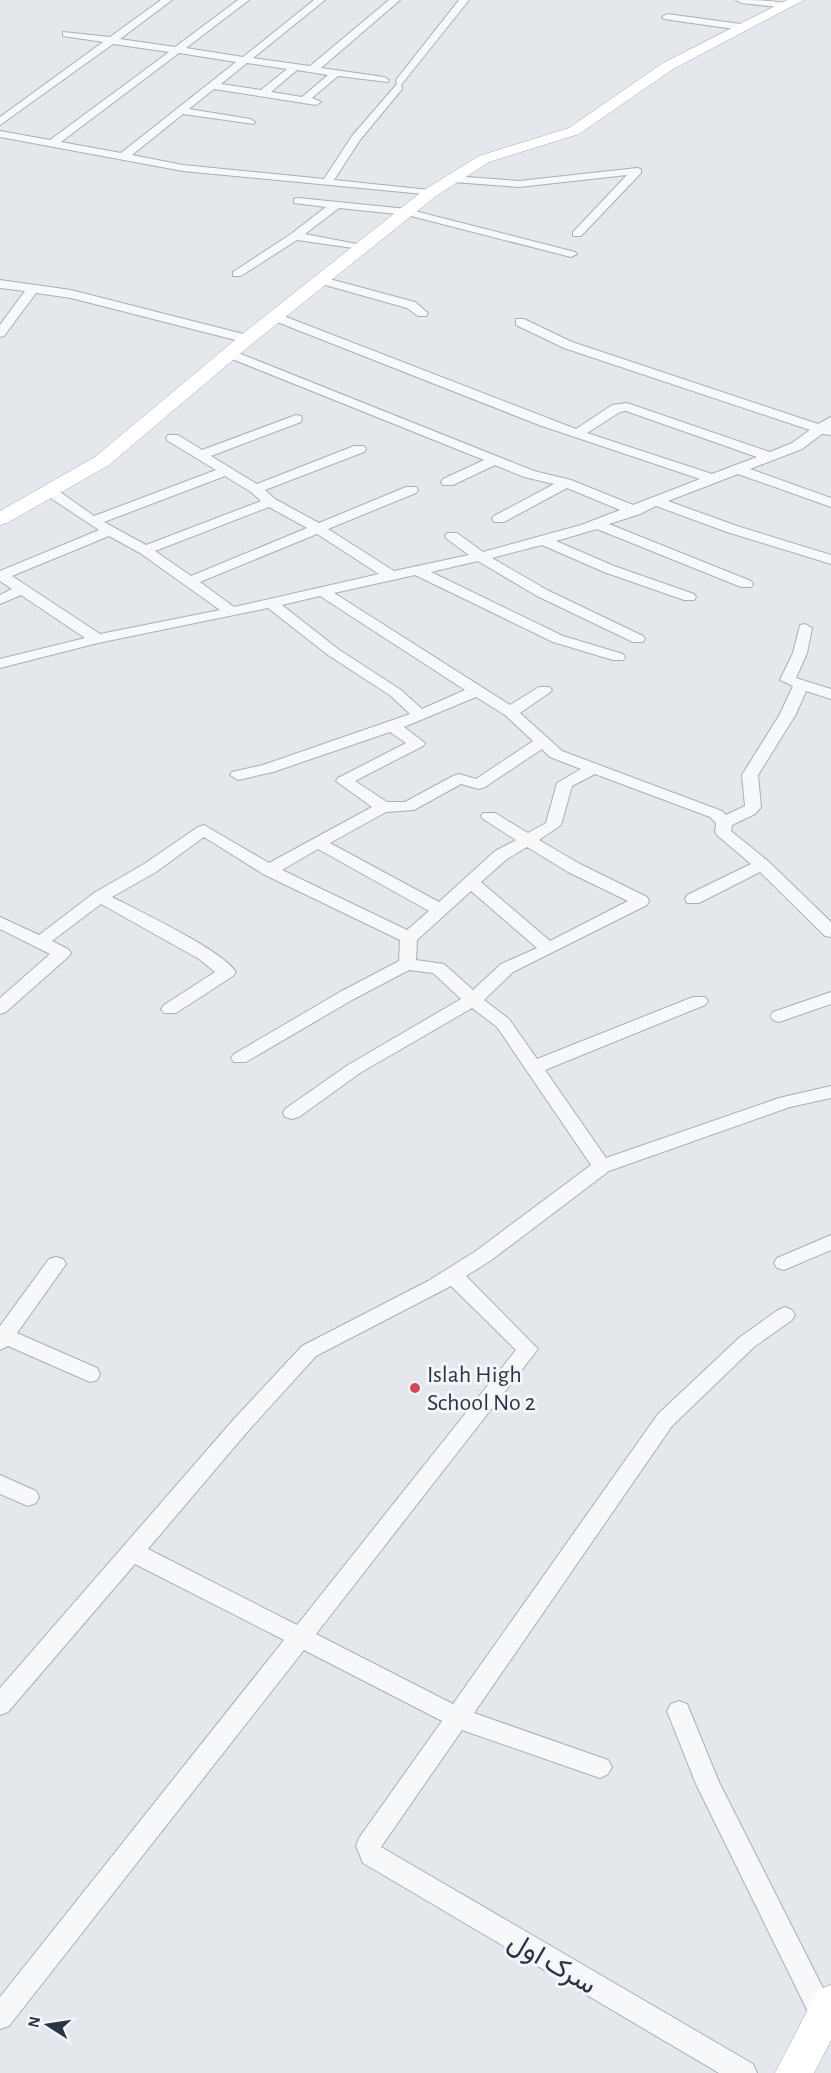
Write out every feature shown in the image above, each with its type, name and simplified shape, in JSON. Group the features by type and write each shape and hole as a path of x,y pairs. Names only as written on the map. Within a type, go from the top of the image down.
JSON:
{"street":[{"path":"0,122 167,0"},
{"path":"52,144 244,0"},
{"path":"123,157 320,0"},
{"path":"312,70 394,0"},
{"path":"327,183 356,138 464,0"},
{"path":"741,0 792,2"},
{"path":"0,519 102,461 247,339 430,193 484,159 574,131 668,66 792,2"},
{"path":"667,18 741,27"},
{"path":"66,34 384,80"},
{"path":"263,94 295,67"},
{"path":"304,100 336,73"},
{"path":"212,86 316,102"},
{"path":"181,111 250,122"},
{"path":"0,135 183,168 430,193"},
{"path":"453,179 519,184 637,171 577,234"},
{"path":"298,201 407,212 571,254"},
{"path":"237,274 295,236 336,205"},
{"path":"295,236 363,248"},
{"path":"322,281 411,305 422,313"},
{"path":"0,284 71,294 247,339"},
{"path":"0,333 33,288"},
{"path":"276,316 343,340 437,380 578,433 713,479"},
{"path":"520,322 568,345 828,428"},
{"path":"231,354 529,474 566,483 635,511"},
{"path":"578,433 617,408 627,407 771,457"},
{"path":"202,455 296,419"},
{"path":"0,664 97,639 323,592 543,540 635,511 797,446 828,428"},
{"path":"173,438 256,489 270,502 318,528 390,575"},
{"path":"256,489 359,449"},
{"path":"448,482 495,460"},
{"path":"738,469 831,503"},
{"path":"93,521 226,471"},
{"path":"499,519 566,483"},
{"path":"188,582 411,490"},
{"path":"51,492 93,521 145,550 231,611"},
{"path":"656,501 732,529 831,560"},
{"path":"145,550 270,502"},
{"path":"597,524 746,584"},
{"path":"0,575 111,530"},
{"path":"452,536 478,556 580,613 638,639"},
{"path":"543,540 609,569 688,597"},
{"path":"416,570 558,639 618,657"},
{"path":"0,575 97,639"},
{"path":"0,600 21,590"},
{"path":"323,592 510,712 556,754 593,770 716,814 724,822"},
{"path":"270,602 333,652 396,693 420,716"},
{"path":"805,628 800,652 788,680 831,694"},
{"path":"724,822 753,807 750,775 788,714 801,685"},
{"path":"238,775 267,769 392,726 478,690"},
{"path":"510,712 544,690"},
{"path":"383,807 344,781 417,743 392,726"},
{"path":"269,870 383,807 408,807 459,779 479,784 543,742"},
{"path":"408,964 409,938 501,855 553,825 565,783 593,770"},
{"path":"292,1113 354,1070 473,1000 507,968 641,901 574,868 489,816"},
{"path":"724,822 723,832 762,865 831,932"},
{"path":"40,942 100,897 150,868 204,830 269,870 409,938"},
{"path":"317,842 441,910"},
{"path":"693,899 762,865"},
{"path":"470,882 549,949"},
{"path":"100,897 205,955 227,972 170,1009"},
{"path":"0,922 62,953 0,1008"},
{"path":"240,1058 346,996 408,964 438,968 473,1000 503,1023 602,1166"},
{"path":"779,1016 831,998"},
{"path":"534,1067 699,1001"},
{"path":"0,1704 241,1425 309,1351 452,1275 483,1256 602,1166 786,1102 831,1092"},
{"path":"784,1263 831,1242"},
{"path":"56,1264 2,1338 90,1374"},
{"path":"0,2017 528,1349 452,1275"},
{"path":"458,1718 665,1420 747,1341 785,1315"},
{"path":"0,1484 28,1497"},
{"path":"133,1552 458,1718 600,1767"},
{"path":"679,1711 708,1784 827,2008 794,2073"},
{"name":"سرک اول","path":"458,1718 368,1846 372,1855 744,2073"}],"place":[{"name":"Islah High School No 2","path":"415,1388"}]}
